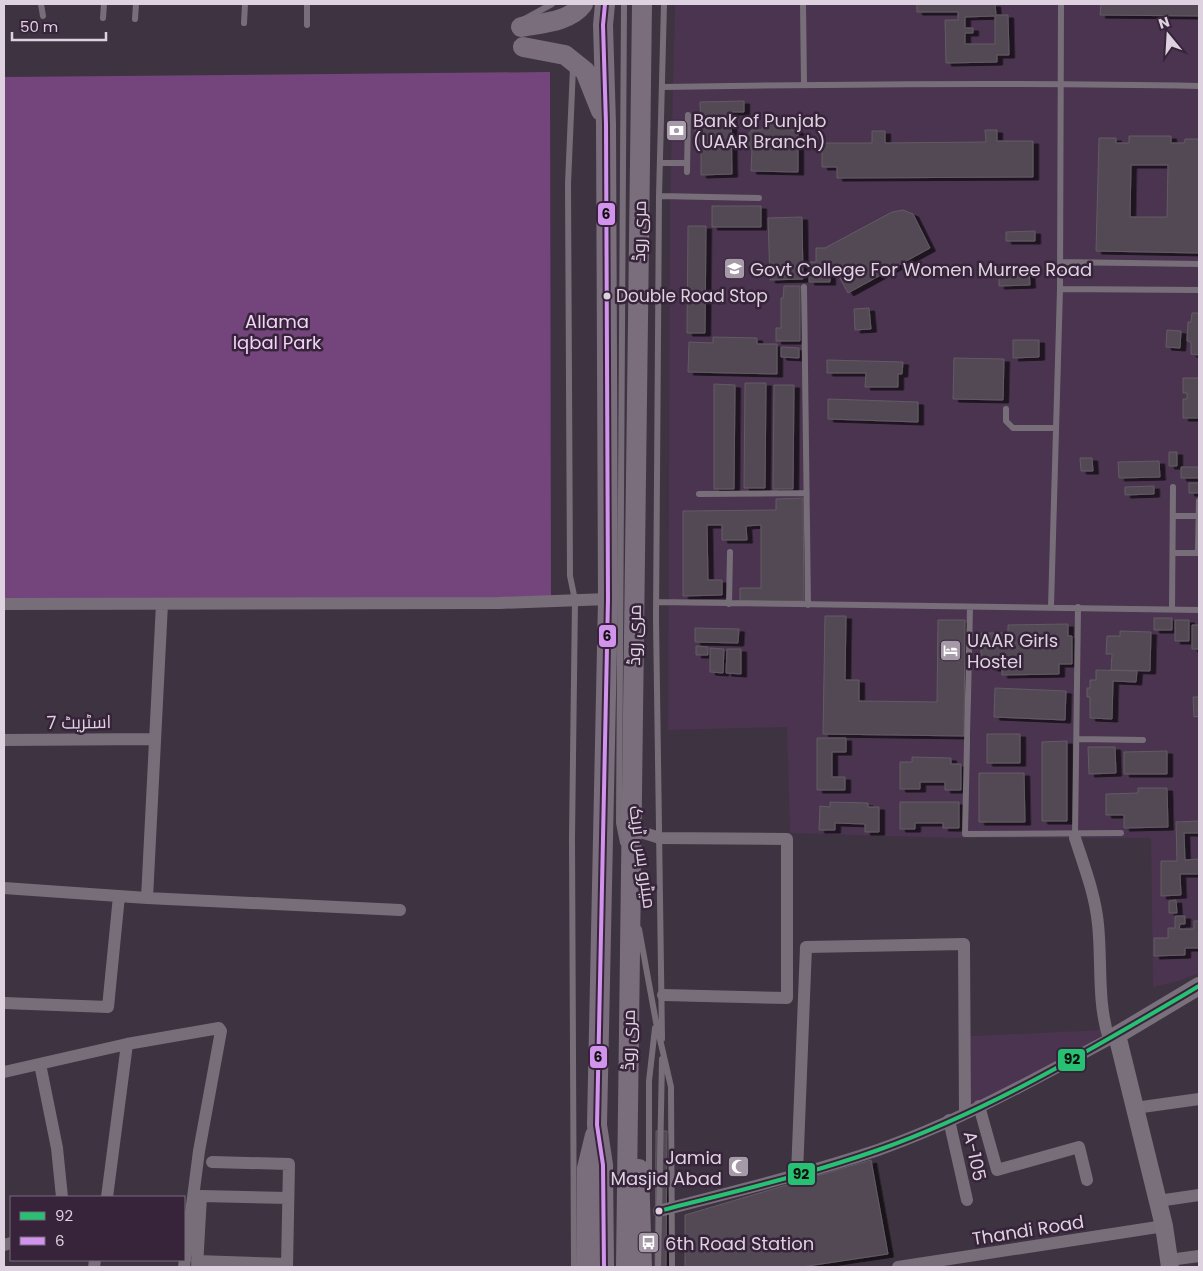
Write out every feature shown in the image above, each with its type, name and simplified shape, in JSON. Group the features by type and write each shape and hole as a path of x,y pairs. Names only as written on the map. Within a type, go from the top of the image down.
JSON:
{"main road":[{"path":"519,34 564,18 578,10 583,4"},
{"name":"مری روڈ","path":"604,1267 603,1165 597,1125 608,599 606,124 603,32 606,4"},
{"name":"مری روڈ","path":"626,1267 631,829 650,142 642,4"},
{"path":"519,34 565,55 585,71 606,124"},
{"path":"627,1116 638,1158 642,1267"},
{"path":"587,1267 587,1168 597,1125"}],"street":[{"path":"4,604 499,603 608,599"},
{"path":"147,898 162,604"},
{"name":"اسٹریٹ 7","path":"4,740 155,738"},
{"path":"631,829 660,838 787,839 787,998 663,995"},
{"path":"1075,835 1094,896 1098,922 1101,1005 1135,1108 1164,1226 1169,1264 1199,1256"},
{"path":"4,888 147,898 400,910"},
{"path":"4,1003 108,1007 119,896"},
{"path":"797,1174 806,947 964,944 965,1114"},
{"path":"659,1211 797,1174 879,1149 965,1114 1113,1037 1199,986"},
{"path":"4,1072 127,1044 216,1028 221,1031 199,1151 185,1259"},
{"path":"107,1196 127,1044"},
{"path":"40,1064 57,1148 62,1196"},
{"path":"1135,1108 1199,1099"},
{"path":"979,1106 997,1170 1079,1147 1087,1180"},
{"name":"A-105","path":"949,1120 967,1200"},
{"path":"212,1162 289,1164 287,1266 197,1264 201,1196 288,1198"},
{"path":"1158,1201 1199,1195"},
{"name":"Thandi Road","path":"898,1267 928,1265 1164,1226"}],"lane":[{"path":"41,4 43,16"},
{"path":"103,18 104,4"},
{"path":"135,19 136,4"},
{"path":"244,23 245,4"},
{"path":"307,4 307,25"},
{"path":"519,34 530,14 552,4"},
{"name":"میٹرو بس ٹریک","path":"624,4 619,823 656,1022 671,1087 672,1267"},
{"path":"658,1267 663,995 656,602 660,163 650,142 662,87 664,4"},
{"path":"803,4 804,84"},
{"path":"1051,607 1060,289 1061,4"},
{"path":"573,62 568,184 570,576 575,600 572,838 574,1267"},
{"path":"662,87 804,84 1062,83 1199,86"},
{"path":"687,172 688,115"},
{"path":"660,163 687,163"},
{"path":"659,196 759,198"},
{"path":"1060,262 1199,264"},
{"path":"804,287 808,605"},
{"path":"1060,289 1199,290"},
{"path":"1006,408 1006,421 1013,428 1056,428"},
{"path":"1172,609 1174,487"},
{"path":"699,494 806,493"},
{"path":"1173,553 1198,553 1199,501"},
{"path":"1173,516 1198,516"},
{"path":"729,604 730,552"},
{"path":"656,602 1199,610"},
{"path":"970,607 965,834 1075,835 1121,833"},
{"path":"1075,835 1078,739 1078,608"},
{"path":"1078,739 1143,740"},
{"name":"میٹرو بس ٹریک","path":"649,1183 649,1081 656,1022"},
{"path":"649,1233 649,1267"}],"shaded area":[{"path":"675,4 1199,4 1199,973 1179,981 1153,987 1151,838 953,838 790,833 787,727 668,730 670,204"},
{"path":"1102,1030 1101,1036 1060,1060 971,1105 971,1036"}],"green space":[{"name":"Allama Iqbal Park","path":"550,72 551,601 4,603 4,77"}],"building":[{"path":"917,4 995,4 996,15 1008,15 1009,55 997,55 997,62 946,63 945,20 958,20 958,12 917,12","holes":["995,16 995,44 965,44 965,33 973,33 973,28 965,28 965,17"]},
{"path":"1101,4 1199,4 1199,16 1100,15"},
{"path":"744,101 744,112 731,112 732,174 701,175 701,148 696,148 695,130 701,129 700,102"},
{"path":"766,124 782,124 789,130 798,130 798,172 751,171 752,149 746,145 746,137 752,130 761,130"},
{"path":"985,130 997,130 997,141 1033,141 1033,177 837,178 837,167 822,167 822,143 872,143 872,131 885,131 885,143 986,142"},
{"path":"1129,136 1171,136 1171,143 1184,143 1185,139 1199,139 1199,253 1096,251 1099,138 1116,138 1116,143 1129,143","holes":["1131,165 1168,165 1167,217 1130,217"]},
{"path":"712,206 761,206 761,227 712,227"},
{"path":"903,210 913,214 930,248 848,293 835,269 830,269 830,282 809,282 810,262 816,262 816,248 825,248 892,212"},
{"path":"802,217 803,279 770,280 768,218"},
{"path":"688,226 706,226 705,333 687,333"},
{"path":"1035,231 1035,241 1006,241 1006,232"},
{"path":"1029,269 1030,285 999,286 999,270"},
{"path":"784,286 800,286 800,341 776,341 776,328 781,328 781,298 783,298"},
{"path":"869,308 871,329 855,330 854,309"},
{"path":"1192,313 1199,313 1199,355 1191,354 1191,342 1187,341 1188,322 1191,322"},
{"path":"1167,330 1181,331 1180,348 1166,347"},
{"path":"713,337 757,338 757,344 777,344 777,374 688,372 689,342 713,343"},
{"path":"1013,340 1039,340 1039,357 1013,358"},
{"path":"781,347 799,348 799,358 781,357"},
{"path":"954,358 1004,359 1003,400 953,399"},
{"path":"827,360 903,362 902,374 898,374 898,387 865,387 866,373 827,373"},
{"path":"1183,378 1199,378 1199,418 1183,418 1183,399 1187,399 1187,393 1183,393"},
{"path":"745,383 766,383 765,488 744,488"},
{"path":"714,384 735,385 734,489 714,489"},
{"path":"774,385 794,385 793,489 773,489"},
{"path":"828,399 918,402 918,422 828,419"},
{"path":"1169,452 1177,452 1177,466 1169,466"},
{"path":"1080,458 1092,458 1093,471 1081,471"},
{"path":"1159,461 1160,477 1119,478 1118,462"},
{"path":"1181,467 1199,467 1199,478 1181,478"},
{"path":"1189,483 1199,483 1199,493 1189,493"},
{"path":"1154,486 1154,494 1125,495 1125,487"},
{"path":"803,498 804,601 740,602 740,588 761,588 761,525 746,526 747,540 722,540 722,525 707,525 708,580 722,580 722,595 683,596 683,511 776,510 776,499"},
{"name":"UAAR Girls Hostel","path":"825,616 846,616 845,680 859,680 859,701 937,702 938,620 965,620 964,736 823,734"},
{"path":"1154,618 1172,618 1172,630 1154,630"},
{"path":"1175,620 1189,620 1189,641 1175,641"},
{"path":"1068,624 1068,636 1072,636 1072,664 1059,664 1059,674 1002,675 1002,668 992,668 992,660 981,661 981,633 1008,633 1008,625"},
{"path":"1192,625 1199,625 1199,649 1192,649"},
{"path":"695,628 739,629 738,643 695,642"},
{"path":"1120,631 1151,632 1150,671 1111,670 1112,654 1106,654 1107,636 1120,636"},
{"path":"696,646 708,647 708,655 696,655"},
{"path":"710,648 724,649 723,673 710,672"},
{"path":"727,649 741,649 741,674 726,673"},
{"path":"1096,670 1137,671 1136,682 1113,681 1112,719 1090,718 1090,697 1087,697 1087,688 1090,688 1090,680 1096,680"},
{"path":"995,688 1066,691 1065,720 994,717"},
{"path":"1193,697 1199,697 1199,716 1194,717"},
{"path":"987,734 1020,734 1020,763 987,763"},
{"path":"817,738 846,738 846,752 832,752 832,777 845,777 845,790 817,790"},
{"path":"1067,741 1067,821 1042,821 1042,742"},
{"path":"1088,747 1115,747 1116,773 1089,774"},
{"path":"1167,751 1167,774 1124,774 1124,752"},
{"path":"912,757 951,758 951,764 961,764 961,790 945,790 945,782 920,782 920,789 900,789 900,762 912,762"},
{"path":"979,773 1024,773 1025,822 979,822"},
{"path":"1138,788 1167,788 1168,827 1124,828 1124,815 1106,815 1106,794 1138,793"},
{"path":"830,802 868,803 868,807 879,807 879,832 865,832 865,824 835,823 835,830 819,830 820,806 830,807"},
{"path":"900,802 959,802 959,828 943,828 943,823 915,823 915,829 900,829"},
{"path":"1199,821 1199,833 1184,833 1185,860 1199,859 1199,874 1180,874 1181,895 1161,896 1161,861 1177,861 1176,822"},
{"path":"1176,900 1177,913 1169,913 1169,901"},
{"path":"1175,916 1185,916 1185,924 1180,924 1179,929 1194,929 1194,921 1199,921 1199,948 1185,948 1185,955 1154,956 1154,938 1168,938 1168,928 1175,928"},
{"path":"656,1131 667,1131 666,1267 655,1267"},
{"path":"871,1160 888,1254 801,1267 685,1267 685,1215"}],"transit line":[{"name":"6","path":"604,1267 603,1165 597,1125 608,599 606,124 603,25 605,4"},
{"name":"92","path":"659,1211 824,1167 920,1134 1043,1076 1199,986"}],"place":[{"name":"Bank of Punjab (UAAR Branch)","path":"677,130"},
{"name":"Govt College For Women Murree Road","path":"734,269"},
{"name":"Double Road Stop","path":"607,296"},
{"name":"UAAR Girls Hostel","path":"951,650"},
{"name":"Jamia Masjid Abad","path":"738,1167"},
{"name":"6th Road Station","path":"649,1243"}]}
